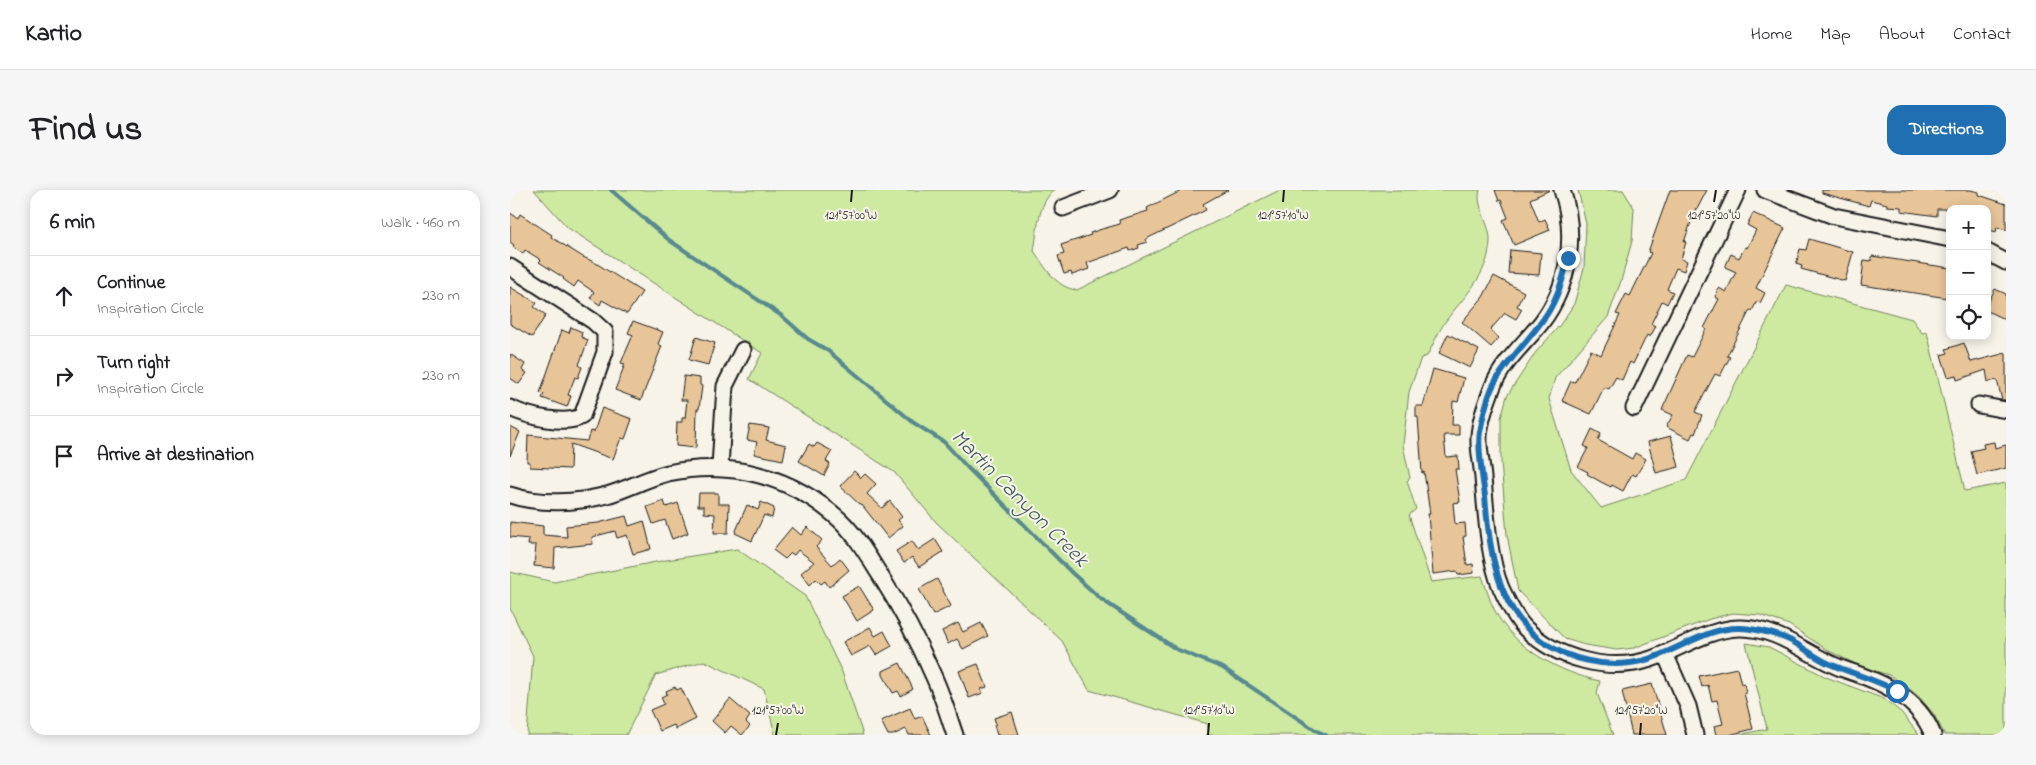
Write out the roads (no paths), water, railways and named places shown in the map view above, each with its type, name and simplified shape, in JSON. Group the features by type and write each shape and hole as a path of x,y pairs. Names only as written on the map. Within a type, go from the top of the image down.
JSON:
{"street":[{"path":"1063,208 1110,190"},
{"path":"1562,190 1569,214 1571,232 1564,278 1556,299 1543,320 1494,384 1486,405 1479,435 1488,536 1500,587 1524,627 1538,639 1566,654 1596,663 1631,663 1648,660 1716,631 1740,628 1764,632 1793,642 1829,664 1862,675 1897,691 1922,715 1933,735"},
{"path":"1634,408 1738,190"},
{"path":"1765,190 1834,216 1946,238"},
{"path":"1991,254 2006,262"},
{"path":"510,267 593,321 605,332 606,352 582,416 574,421 557,420 510,408"},
{"path":"720,467 725,386 743,350"},
{"path":"1979,404 2006,410"},
{"path":"510,495 519,498 552,501 582,500 608,494 664,474 686,469 720,467 759,474 785,485 816,502 840,520 863,548 905,616 934,676 955,735"},
{"path":"1665,654 1688,706 1695,735"}],"waterway":[{"name":"Martin Canyon Creek","path":"611,190 669,240 782,316 808,339 827,350 914,423 944,442 1072,573 1101,599 1176,649 1223,668 1315,730 1326,735"}]}
